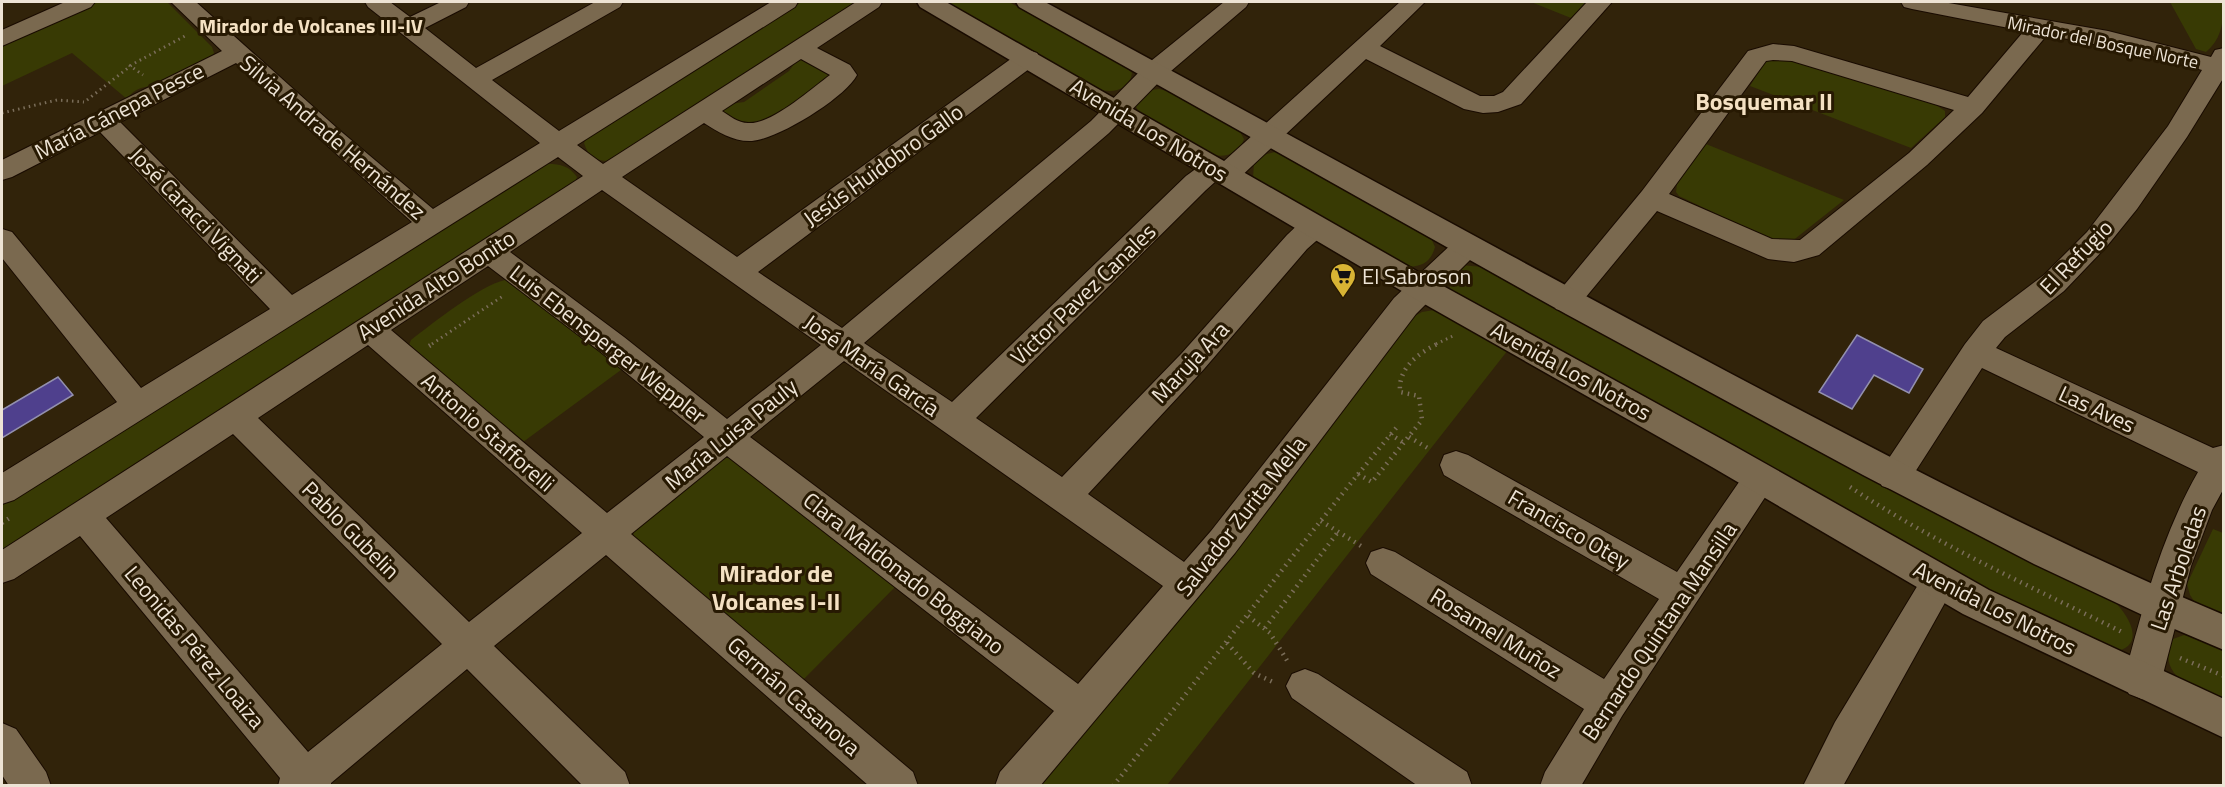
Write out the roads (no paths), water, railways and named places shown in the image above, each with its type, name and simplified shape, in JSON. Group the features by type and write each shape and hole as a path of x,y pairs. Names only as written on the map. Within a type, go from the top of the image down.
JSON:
{"street":[{"path":"2,39 83,2"},
{"name":"Silvia Andrade Hernández","path":"183,2 336,142 432,223"},
{"name":"José María García","path":"376,2 602,177 842,345 1065,496 1188,584"},
{"path":"409,27 458,2"},
{"path":"474,79 612,2"},
{"path":"2,490 787,2"},
{"name":"Avenida Alto Bonito","path":"2,568 871,2"},
{"name":"Avenida Los Notros","path":"930,2 1423,289 1976,602 2223,720"},
{"path":"1028,2 1270,134 1566,301 1894,476 1989,526 2161,607 2223,633"},
{"name":"María Luisa Pauly","path":"305,783 468,645 607,536 842,345 1100,127 1155,71 1238,2"},
{"name":"Victor Pavez Canales","path":"953,421 1188,191 1220,172 1270,134 1413,2"},
{"path":"1364,48 1473,103 1491,106 1512,98 1600,2"},
{"name":"Mirador del Bosque Norte","path":"1912,2 2221,63"},
{"path":"1652,198 1768,249 1781,252 1802,250 1815,244 1902,173 1973,107 2040,28"},
{"path":"703,111 741,132 758,133 774,126 842,79 844,75 841,71 799,48"},
{"name":"María Cánepa Pesce","path":"2,171 92,108 237,53"},
{"path":"1566,301 1652,198 1752,60 1763,54 1794,54 1973,107"},
{"name":"Jesús Huidobro Gallo","path":"738,271 1028,58"},
{"name":"El Refugio","path":"1894,476 1976,352 1994,329 2055,284 2097,239 2178,131 2221,63"},
{"name":"José Caracci Vignati","path":"92,108 290,311"},
{"name":"Maruja Ara","path":"1065,496 1193,361 1297,242 1314,226"},
{"path":"2,239 138,406"},
{"name":"Salvador Zurita Mella","path":"1014,786 1223,542 1405,306 1467,246"},
{"name":"Luis Ebensperger Weppler","path":"489,250 613,345 727,437"},
{"name":"Antonio Stafforelli","path":"369,329 607,536"},
{"name":"Las Aves","path":"1976,352 2221,462"},
{"name":"Pablo Gubelin","path":"235,416 611,786"},
{"name":"Clara Maldonado Boggiano","path":"727,437 1081,710"},
{"name":"Las Arboledas","path":"2142,682 2161,607 2192,518 2221,462"},
{"name":"Francisco Otey","path":"1456,465 1683,594"},
{"name":"Bernardo Quintana Mansilla","path":"1560,786 1609,704 1760,479"},
{"name":"Leonidas Pérez Loaiza","path":"83,515 305,783"},
{"name":"Germán Casanova","path":"607,536 899,786"},
{"name":"Rosamel Muñoz","path":"1373,555 1609,704"},
{"path":"1822,786 1848,735 1939,581"},
{"path":"1305,686 1453,786"},
{"path":"2,742 32,786"}],"place":[{"name":"El Sabroson","path":"1343,299"}],"district":[{"name":"Mirador de Volcanes III-IV","path":"311,25"},
{"name":"Bosquemar II","path":"1764,101"},
{"name":"Mirador de Volcanes I-II","path":"776,587"}]}
